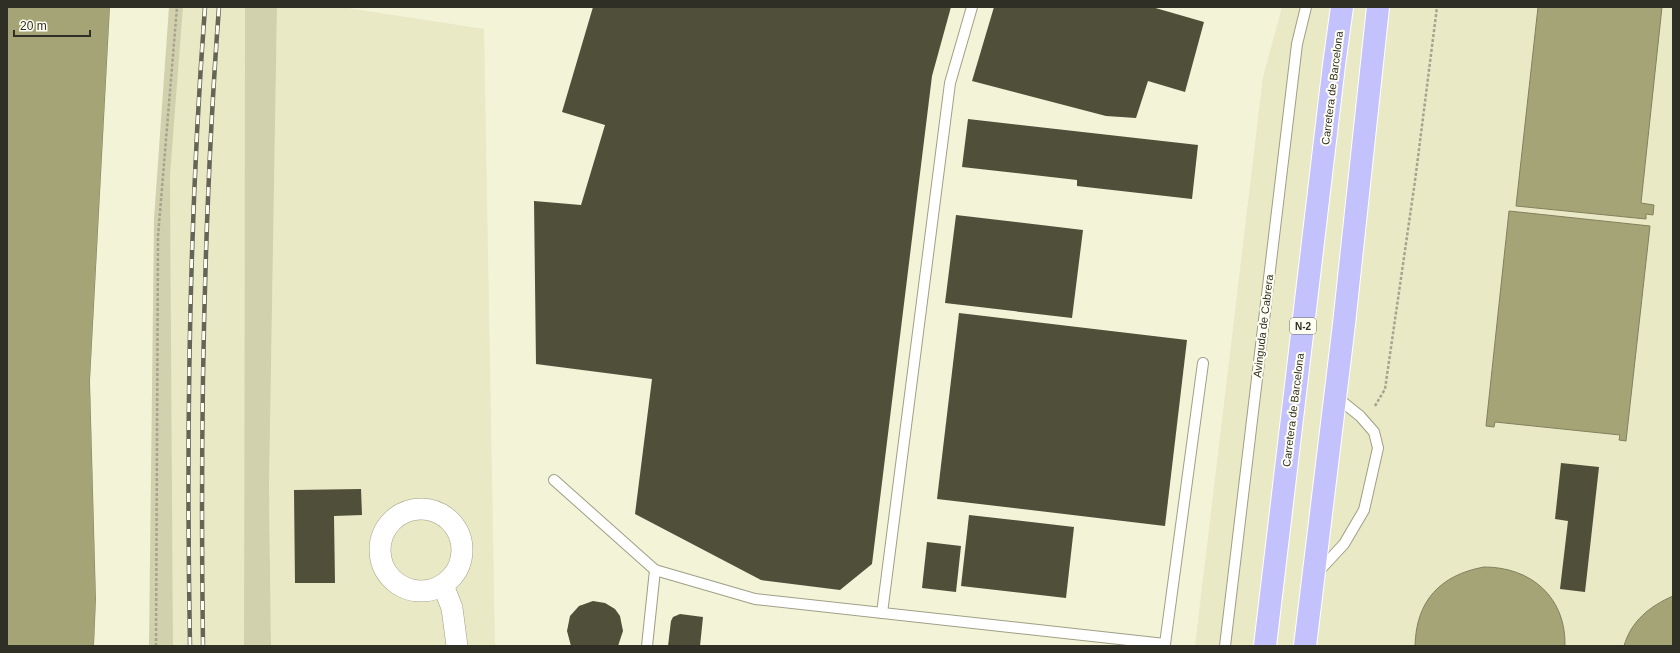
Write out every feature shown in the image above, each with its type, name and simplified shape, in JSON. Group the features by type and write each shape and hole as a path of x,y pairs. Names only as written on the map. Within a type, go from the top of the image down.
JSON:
{"main road":[{"name":"Carretera de Barcelona","path":"1265,646 1342,7"},
{"path":"1305,646 1335,396 1378,7"}],"street":[{"path":"443,585 452,608 457,646"}],"lane":[{"path":"882,613 950,83 972,7"},
{"name":"Avinguda de Cabrera","path":"1225,646 1297,44 1306,7"},
{"path":"554,480 655,570 755,599 1165,644 1203,363"},
{"path":"1313,577 1344,544 1364,510 1378,448 1374,432 1365,422 1335,396"},
{"path":"646,646 655,570"}],"path":[{"path":"156,646 158,236 177,7"},
{"path":"1365,422 1385,388 1415,181 1436,7"}],"shaded area":[{"path":"7,7 110,7 90,381 96,599 94,646 7,646"},
{"path":"169,7 183,7 170,176 173,646 149,646 154,219"},
{"path":"183,7 245,7 244,646 173,646 170,176"},
{"path":"245,7 277,7 269,489 271,646 244,646"},
{"path":"277,7 341,7 484,29 495,646 271,646 269,489"},
{"path":"1282,7 1673,7 1673,646 1195,646 1263,77"},
{"path":"1538,7 1662,7 1641,203 1654,205 1653,215 1646,214 1646,219 1516,206"},
{"path":"1509,211 1650,226 1626,441 1619,440 1620,435 1495,422 1494,427 1486,426"},
{"path":"1484,567 1501,568 1517,572 1531,579 1542,588 1552,599 1559,613 1564,629 1565,646 1415,646 1416,630 1420,616 1433,593 1455,576"},
{"path":"1673,596 1673,646 1624,646 1631,629 1642,615"}],"pier":[{"path":"110,7 112,7 92,381 98,599 96,646 94,646 96,599 90,381"}],"building":[{"path":"593,7 951,7 932,76 872,564 840,590 761,580 635,514 652,379 536,364 534,201 581,205 605,125 562,112"},
{"path":"994,7 1152,7 1204,22 1185,92 1148,81 1136,118 1106,116 972,81"},
{"path":"968,119 1198,145 1192,199 1077,186 1077,180 962,167"},
{"path":"956,215 1083,230 1072,318 945,303"},
{"path":"959,313 1187,340 1165,526 937,499"},
{"path":"1561,463 1599,467 1585,592 1560,589 1568,521 1555,519"},
{"path":"361,489 362,515 334,516 335,583 295,583 294,490"},
{"path":"969,515 1074,527 1066,598 961,586"},
{"path":"927,542 961,546 956,592 922,588"},
{"path":"593,601 605,603 615,609 620,616 623,631 618,646 571,646 567,631 570,616 579,606"},
{"path":"680,614 703,617 700,646 668,646 671,621 673,617"}],"railway":[{"path":"190,646 188,486 190,326 195,166 205,7"},
{"path":"203,646 202,486 206,246 209,166 219,7"}]}
